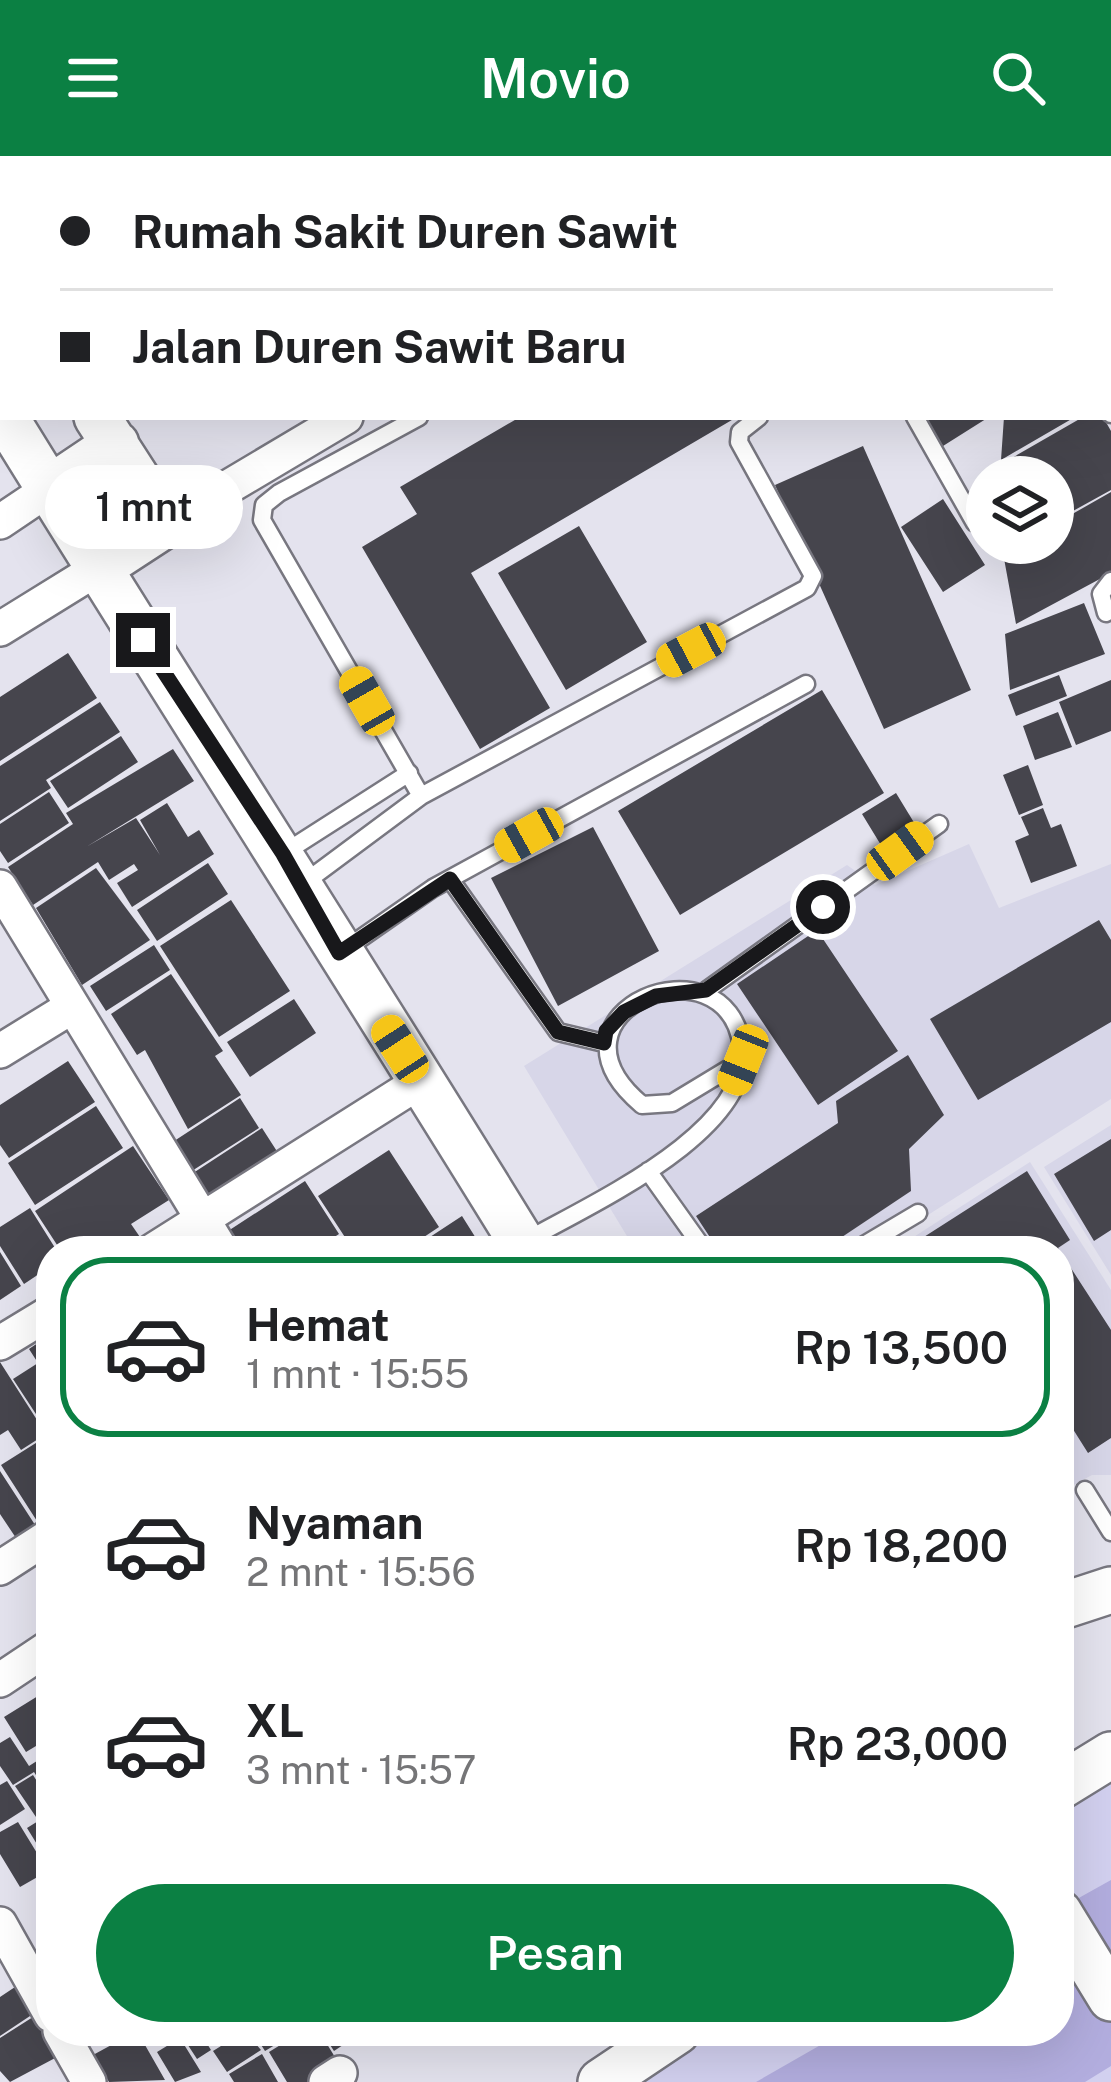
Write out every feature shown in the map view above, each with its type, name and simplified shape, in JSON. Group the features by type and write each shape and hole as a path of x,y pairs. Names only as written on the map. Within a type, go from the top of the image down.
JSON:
{"street":[{"path":"6,420 518,1236"},
{"path":"0,629 160,515 340,420"},
{"path":"0,522 54,495 112,439 160,515"},
{"path":"1,892 212,1236"},
{"path":"0,1051 70,1008"},
{"path":"176,1236 421,1081"},
{"path":"0,1343 36,1321"},
{"path":"0,1568 36,1545"},
{"path":"1074,1602 1111,1590"},
{"path":"0,1680 36,1658"},
{"path":"1074,1778 1111,1755"},
{"path":"0,1924 36,1988"},
{"path":"1074,1938 1111,1998"},
{"path":"69,2046 89,2082"},
{"path":"602,2082 655,2046"}],"lane":[{"path":"413,420 279,493 264,505 262,520 421,796"},
{"path":"292,870 807,588 813,575 739,442 740,432 755,420"},
{"path":"916,420 966,507"},
{"path":"1106,613 1101,594 1111,580"},
{"path":"339,953 450,879 806,684"},
{"path":"292,870 409,773"},
{"path":"743,1060 712,1082 657,1107 635,1099 617,1076 604,1043 606,1031 624,1012 656,996 706,990 939,824"},
{"path":"450,879 558,1032 604,1043"},
{"path":"543,1236 648,1171 709,1124 743,1060 735,1022 706,990"},
{"path":"648,1171 694,1236"},
{"path":"879,1236 918,1213"},
{"path":"1085,1490 1111,1532"}],"shaded area":[{"path":"969,844 999,908 1111,864 1111,1099 895,1236 627,1236 524,1066 847,865 875,885"},
{"path":"1111,1125 1111,1275 1044,1167"},
{"path":"1030,1162 1111,1290 1111,1475 1092,1475 1074,1485 1074,1236 915,1236"},
{"path":"1111,1755 1111,2082 612,2082 666,2046 1074,2046 1074,1778"},
{"path":"1111,1880 1111,2066 1085,2082 756,2082 819,2046 1074,2046 1074,1901"}],"building":[{"path":"515,420 732,420 471,573 550,708 480,749 362,547 417,514 400,487"},
{"path":"927,420 984,420 943,446"},
{"path":"1004,420 1070,420 1008,456 1001,456"},
{"path":"1078,420 1105,420 1111,431 1111,490 1074,510 1074,456 1015,456"},
{"path":"863,446 971,690 884,729 775,485"},
{"path":"1111,492 1111,573 1016,624 1005,564 1074,564 1074,513"},
{"path":"943,499 966,535 966,564 985,565 943,592 901,527"},
{"path":"579,526 647,642 566,690 498,573"},
{"path":"1084,603 1105,654 1010,690 1005,634"},
{"path":"68,653 97,698 0,761 0,697"},
{"path":"1059,675 1067,696 1016,716 1008,695"},
{"path":"1111,680 1111,731 1076,745 1059,702"},
{"path":"822,690 884,793 680,915 618,811"},
{"path":"100,702 120,732 46,780 51,788 0,821 0,766"},
{"path":"1058,712 1072,747 1035,760 1023,726"},
{"path":"121,736 138,762 68,808 50,781"},
{"path":"173,749 194,781 86,847 136,818 160,855 140,820 167,803 188,837 199,830 214,854 132,907 117,883 138,870 134,864 109,880 98,862 33,905 8,867 73,824 66,813"},
{"path":"1028,765 1043,805 1019,815 1003,775"},
{"path":"49,792 69,823 8,863 0,851 0,824"},
{"path":"896,793 921,834 887,855 862,814"},
{"path":"1043,808 1051,828 1061,824 1077,866 1031,883 1015,841 1029,835 1021,817"},
{"path":"593,827 659,951 558,1006 491,878"},
{"path":"208,863 228,894 157,941 137,910"},
{"path":"96,868 150,940 82,985 36,908"},
{"path":"231,900 290,991 219,1037 160,946"},
{"path":"1099,920 1111,940 1111,1022 978,1100 930,1019"},
{"path":"817,930 898,1051 818,1105 737,984"},
{"path":"154,945 170,970 106,1011 90,986"},
{"path":"171,974 223,1051 215,1056 241,1095 188,1129 145,1050 137,1055 111,1014"},
{"path":"294,999 316,1033 250,1077 227,1042"},
{"path":"908,1055 944,1115 909,1149 911,1191 844,1236 709,1236 696,1216 838,1123 836,1101"},
{"path":"68,1061 95,1102 9,1158 0,1145 0,1105"},
{"path":"240,1098 259,1128 184,1176 165,1147"},
{"path":"96,1106 123,1148 35,1205 8,1163"},
{"path":"262,1128 280,1156 202,1207 184,1179"},
{"path":"1111,1139 1111,1230 1094,1241 1054,1174"},
{"path":"133,1146 169,1200 131,1224 139,1236 51,1236 35,1211"},
{"path":"389,1150 439,1227 426,1236 344,1236 318,1196"},
{"path":"1027,1171 1068,1236 925,1236"},
{"path":"305,1181 339,1234 227,1236 225,1233"},
{"path":"30,1208 48,1236 36,1236 36,1276 24,1284 0,1246 0,1227"},
{"path":"462,1216 475,1236 432,1236"},
{"path":"0,1252 21,1286 0,1300"},
{"path":"1074,1273 1111,1330 1111,1438 1088,1453 1074,1431"},
{"path":"0,1362 36,1418 36,1440 21,1450 8,1430 0,1435"},
{"path":"36,1364 36,1414 13,1379"},
{"path":"36,1443 36,1520 1,1465"},
{"path":"0,1471 36,1526 36,1537 22,1547 0,1514"},
{"path":"36,1697 36,1746 26,1752 4,1717"},
{"path":"10,1737 29,1766 36,1762 36,1775 34,1772 13,1785 0,1766 0,1743"},
{"path":"33,1775 36,1817 15,1786"},
{"path":"7,1781 25,1809 0,1825 0,1785"},
{"path":"18,1822 36,1851 36,1878 20,1887 0,1854 0,1832"},
{"path":"36,1822 36,1843 27,1828"},
{"path":"21,1983 36,2012 0,2036 0,1997"},
{"path":"36,2015 36,2046 54,2046 57,2057 10,2082 0,2071 0,2038"},
{"path":"110,2046 146,2046 165,2080 109,2082 93,2055"},
{"path":"167,2046 185,2046 201,2072 175,2082 157,2052"},
{"path":"189,2046 208,2046 211,2050 197,2059"},
{"path":"221,2046 258,2046 261,2050 227,2072 213,2051"},
{"path":"279,2046 328,2046 341,2067 317,2082 287,2082 269,2052"},
{"path":"262,2054 278,2082 234,2082 229,2074"}],"route":[{"path":"143,640 283,854 339,953 450,879 558,1032 604,1043 606,1031 624,1012 656,996 706,990 823,907"}]}
